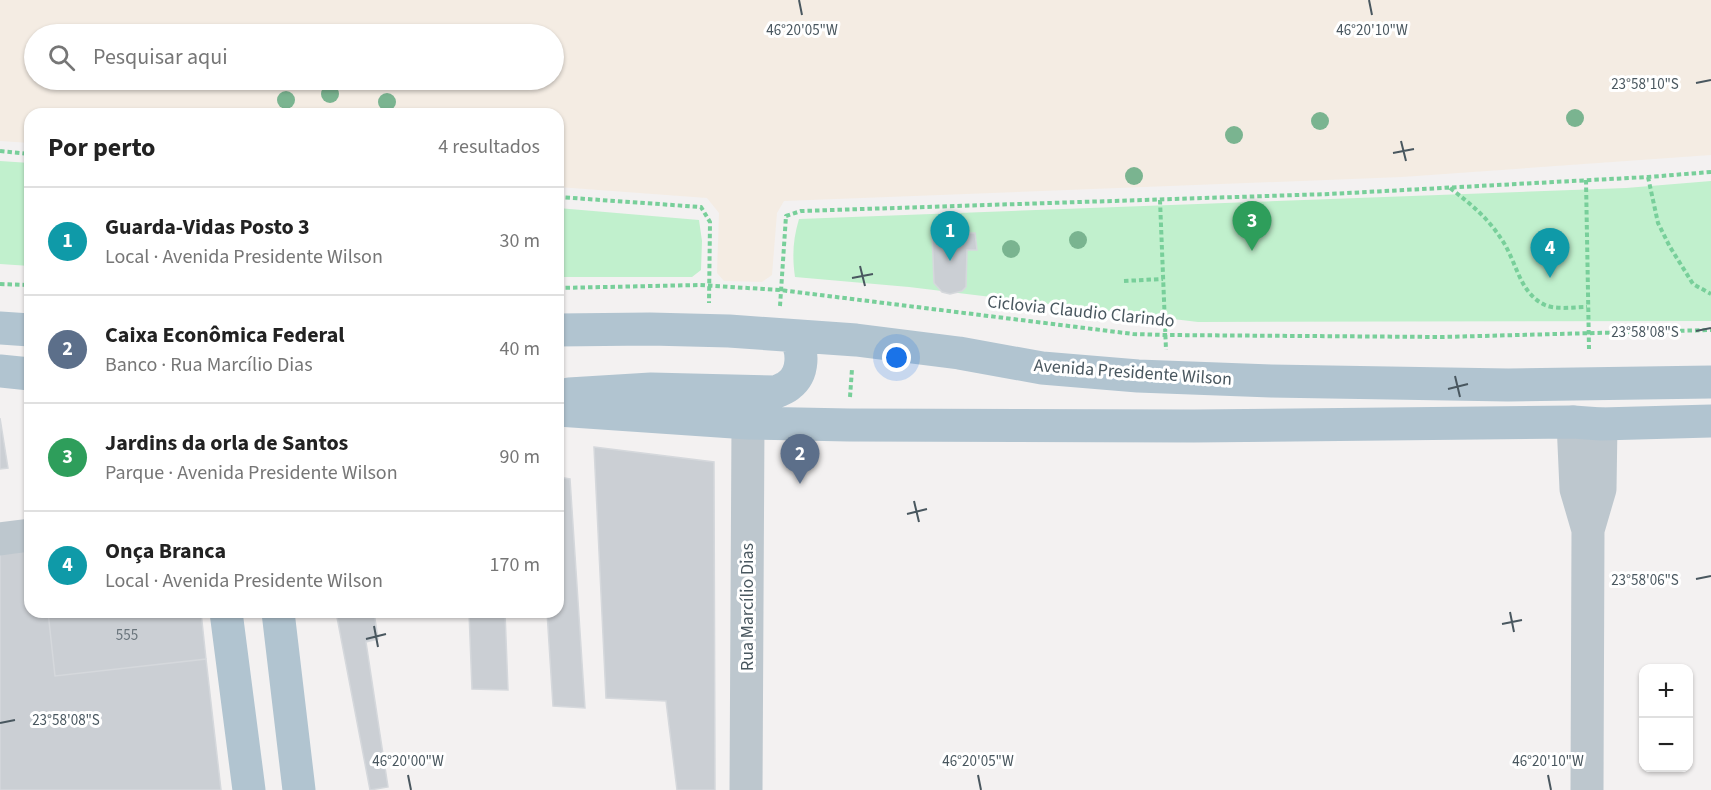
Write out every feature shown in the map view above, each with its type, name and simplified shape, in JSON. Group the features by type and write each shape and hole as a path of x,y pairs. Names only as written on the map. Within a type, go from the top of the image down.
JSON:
{"main road":[{"name":"Avenida Presidente Wilson","path":"564,330 787,323 856,340 958,353 1042,368 1138,376 1508,385 1711,382"},
{"path":"564,395 651,389 776,392 789,385 800,371 801,356 798,342 787,323"},
{"path":"0,328 24,330"},
{"path":"564,345 650,329"},
{"path":"0,371 24,373"},
{"path":"564,410 748,423 849,425 1170,426 1711,421"},
{"path":"227,618 249,790"},
{"path":"279,618 299,790"}],"street":[{"name":"Rua Marcílio Dias","path":"746,790 748,423"},
{"path":"1587,423 1576,489 1588,530 1587,790"},
{"path":"0,539 24,536"}],"path":[{"path":"0,151 24,153"},
{"path":"787,323 780,290 786,216 801,211 1449,188 1711,172"},
{"path":"1648,177 1658,223 1670,247 1693,284 1711,294"},
{"path":"1586,180 1589,350"},
{"path":"1449,188 1480,211 1513,260 1527,293 1546,306 1587,308"},
{"path":"564,197 701,207 710,222 709,304"},
{"path":"1160,200 1166,354"},
{"path":"1124,281 1163,279"},
{"path":"0,284 24,285"},
{"name":"Ciclovia Claudio Clarindo","path":"564,288 709,286 780,290 1133,334 1442,337 1711,330"},
{"path":"849,425 856,340"}],"green space":[{"path":"0,161 24,163 24,266 0,264"},
{"path":"1711,181 1711,321 1198,322 909,287 795,277 794,269 794,241 799,219 1626,188"},
{"path":"564,209 699,220 702,241 701,270 692,277 564,277"}],"sand":[{"path":"0,0 1711,0 1711,155 1402,177 784,201 777,213 772,275 762,282 724,281 717,273 719,213 707,198 564,187 564,108 24,108 24,143 0,141"}],"building":[{"path":"952,212 960,217 963,233 975,233 977,250 967,250 966,287 962,291 950,294 942,292 934,283 932,231 934,222 943,213"},
{"path":"0,418 8,468 0,469"},
{"path":"594,447 714,462 715,790 677,790 666,701 606,698"},
{"path":"564,478 570,479 585,708 553,706 547,618 564,618"},
{"path":"24,548 24,618 49,618 55,676 206,659 221,790 0,790 0,551"},
{"path":"49,618 202,618 206,659 55,676"},
{"path":"337,618 375,618 378,639 366,642 388,787 370,790"},
{"path":"469,618 505,618 508,690 472,689"}],"place":[{"name":"Jardins da orla de Santos","path":"1252,251"},
{"name":"Guarda-Vidas Posto 3","path":"950,261"},
{"name":"Onça Branca","path":"1550,278"},
{"name":"Caixa Econômica Federal","path":"800,484"}]}
